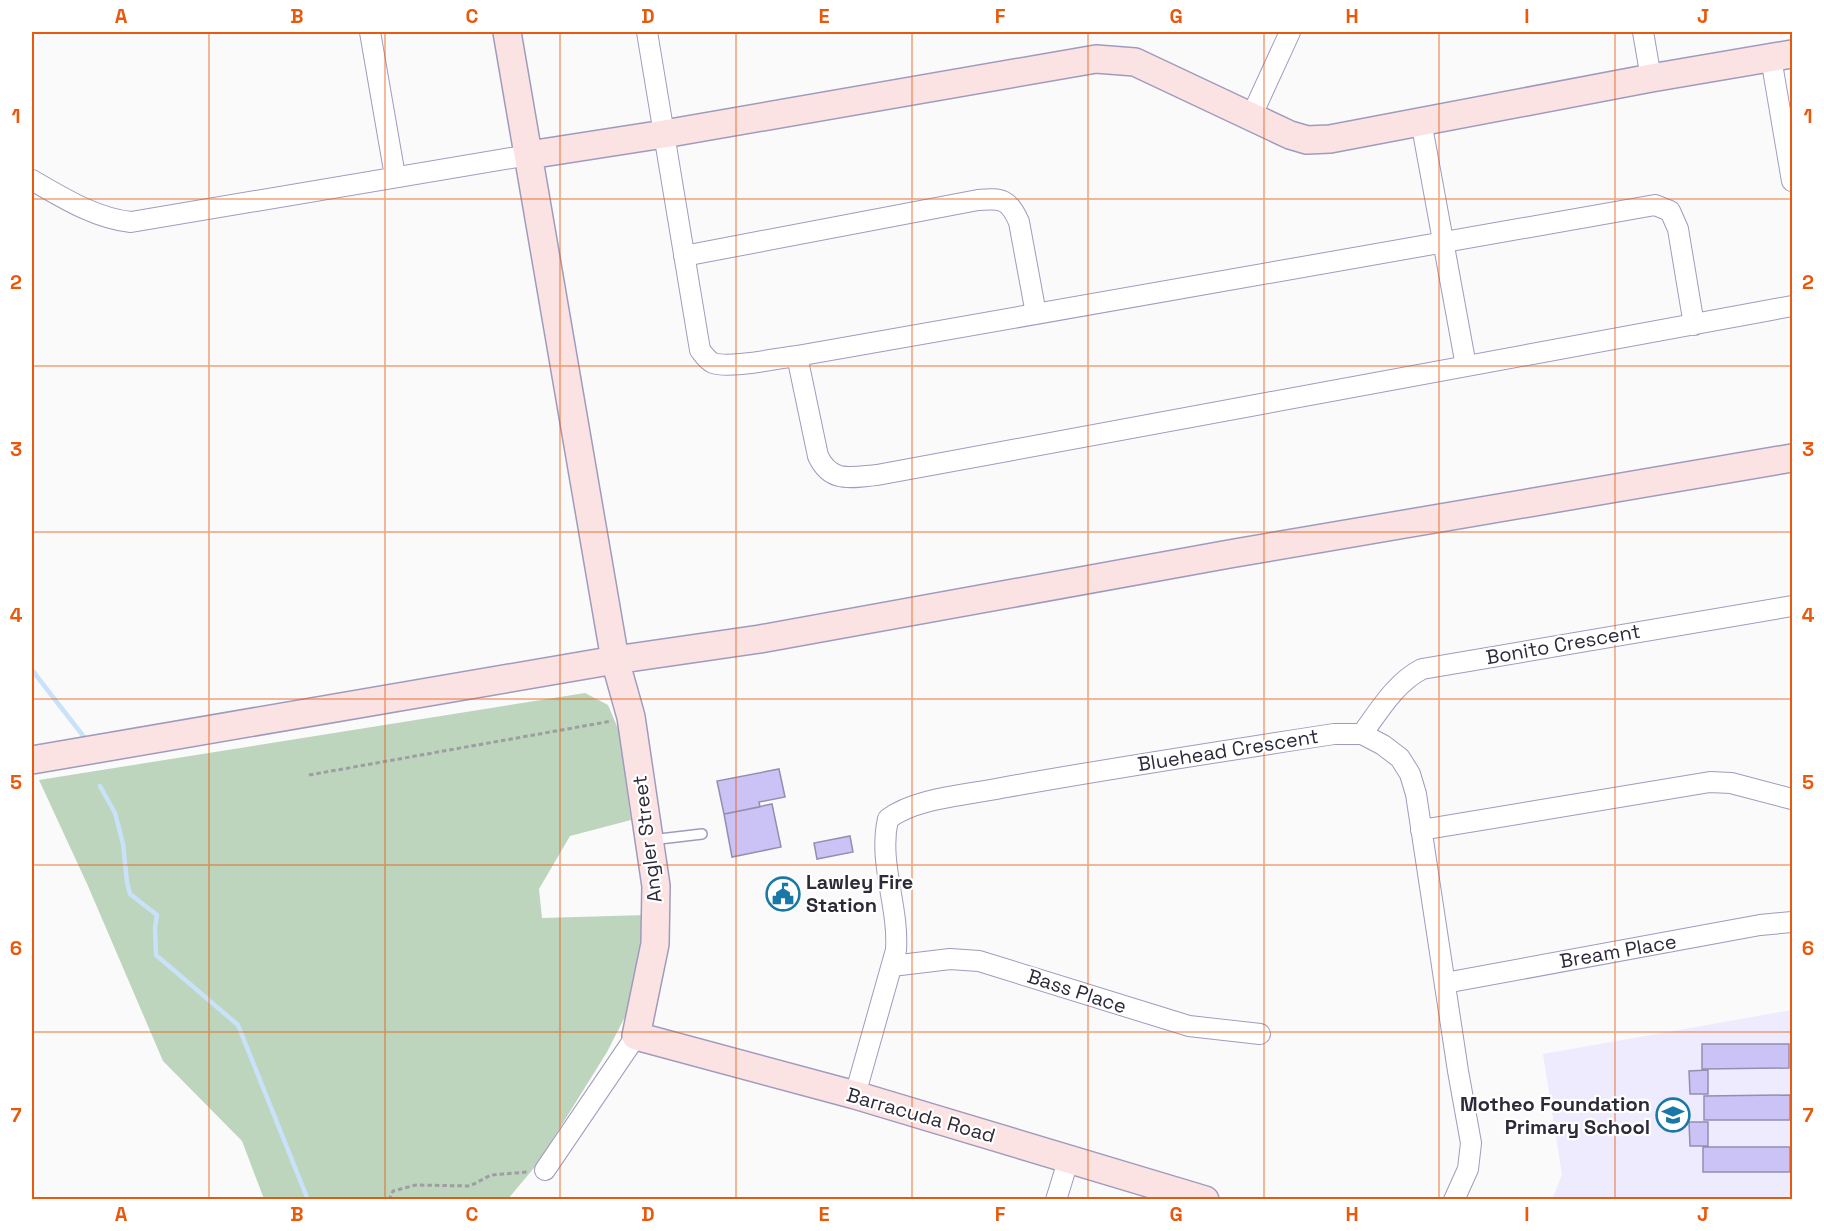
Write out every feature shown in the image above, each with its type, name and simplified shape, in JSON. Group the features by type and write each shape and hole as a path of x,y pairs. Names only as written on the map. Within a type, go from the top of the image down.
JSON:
{"street":[{"path":"370,32 395,176"},
{"name":"Angler Street","path":"507,32 615,660 631,717 656,886 655,944 636,1036 545,1170"},
{"path":"647,32 700,350 707,359 715,364 797,356 1655,205 1670,211 1678,229 1694,325"},
{"path":"1251,117 1290,32"},
{"path":"1643,32 1651,78"},
{"path":"32,180 86,209 131,222 395,176 664,134 1096,59 1135,62 1290,135 1307,140 1330,139 1651,78 1782,56 1792,181"},
{"path":"1421,121 1466,366"},
{"path":"684,256 978,200 1005,201 1013,209 1019,222 1036,314"},
{"path":"797,356 821,462 830,472 848,477 877,475 1792,306"},
{"path":"32,760 615,660 760,639 1247,550 1792,458"},
{"name":"Bonito Crescent","path":"1362,735 1394,691 1409,676 1422,669 1792,606"},
{"name":"Bluehead Crescent","path":"855,1095 896,950 897,931 884,836 888,819 898,811 928,802 1087,772 1334,734 1362,735 1383,745 1400,758 1410,774 1416,794 1471,1143 1468,1169 1454,1200"},
{"path":"1421,830 1710,782 1731,783 1792,800"},
{"name":"Bream Place","path":"1445,983 1760,925 1792,922"},
{"name":"Bass Place","path":"892,966 950,959 980,961 1189,1026 1260,1034"},
{"name":"Barracuda Road","path":"636,1036 855,1095 1205,1200"},
{"path":"1056,1200 1069,1158"}],"lane":[{"path":"649,840 702,834"}],"path":[{"path":"309,776 631,717"},
{"path":"389,1200 393,1191 416,1185 470,1186 491,1175 545,1170"}],"shaded area":[{"name":"Motheo Foundation Primary School","path":"1792,1010 1792,1199 1552,1199 1562,1175 1543,1054"}],"green space":[{"path":"585,693 608,705 619,731 631,820 570,836 539,889 542,918 646,915 630,1007 607,1052 538,1163 508,1199 264,1199 242,1141 163,1061 88,886 39,780"}],"building":[{"path":"779,769 785,797 759,802 760,807 724,814 717,781"},
{"path":"772,804 781,847 732,857 724,814"},
{"path":"850,836 853,852 817,859 814,843"},
{"path":"1702,1044 1789,1044 1789,1068 1702,1069"},
{"path":"1708,1070 1708,1094 1690,1094 1689,1071"},
{"path":"1790,1095 1790,1120 1704,1120 1704,1096"},
{"path":"1689,1122 1708,1122 1708,1146 1690,1146"},
{"path":"1703,1147 1790,1147 1790,1172 1703,1172"}],"waterway":[{"path":"32,670 84,737"},
{"path":"100,786 115,813 123,844 130,894 157,915 156,955 238,1025 308,1200"}],"place":[{"name":"Lawley Fire Station","path":"783,894"},
{"name":"Motheo Foundation Primary School","path":"1673,1115"}]}
